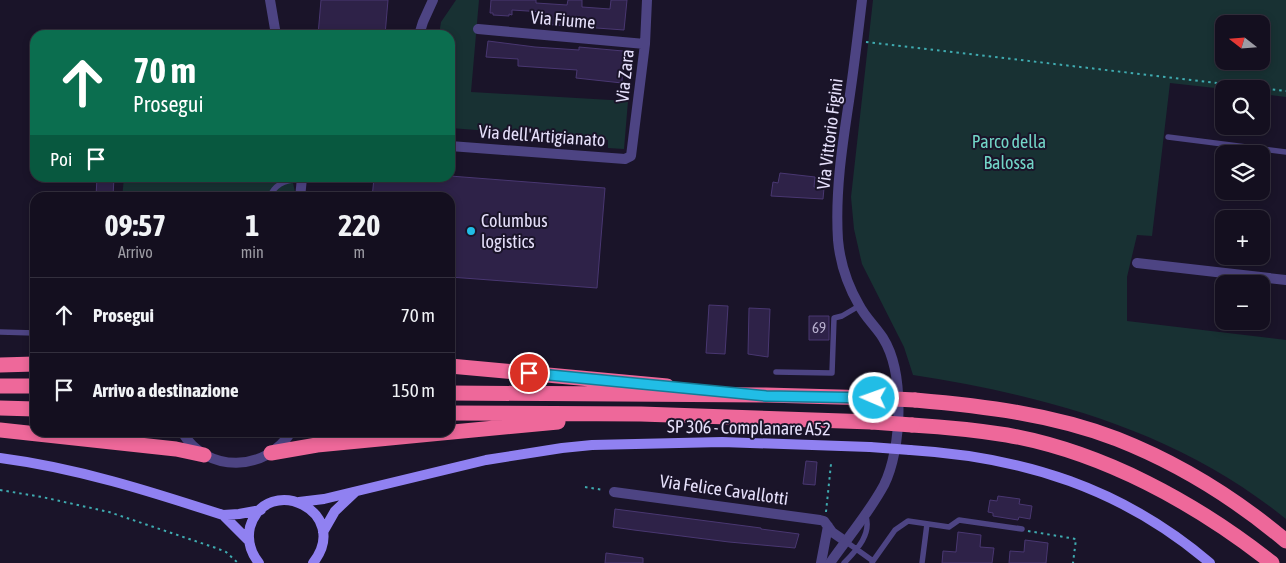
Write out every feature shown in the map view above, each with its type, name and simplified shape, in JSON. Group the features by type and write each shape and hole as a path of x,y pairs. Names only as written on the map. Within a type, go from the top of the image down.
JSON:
{"highway":[{"path":"0,366 30,364"},
{"path":"455,366 766,396"},
{"path":"0,386 30,386"},
{"path":"455,393 874,398 960,404 1012,411 1067,423 1116,439 1169,463 1214,488 1262,521 1286,541"},
{"path":"0,408 30,409"},
{"path":"455,413 640,414 872,422 1008,435 1060,448 1111,467 1197,511 1244,541 1272,563"},
{"path":"455,432 640,414"},
{"path":"0,430 30,433"},
{"path":"65,437 176,449 204,455"},
{"path":"272,453 317,446 408,437"}],"main road":[{"name":"SP 306 - Complanare A52","path":"223,514 261,510 279,501 299,502 324,499 486,460 592,445 722,442 870,447 973,457 1011,463 1078,483 1119,501 1151,519 1190,546 1210,563"},
{"path":"0,458 55,467 114,480 223,514 249,541"},
{"path":"323,532 338,506 356,491"},
{"path":"299,502 315,514 322,526 323,539 320,552 313,563"},
{"path":"259,563 249,541 250,527 261,510"}],"street":[{"path":"270,0 275,30"},
{"path":"420,30 433,0"},
{"name":"Via Zara","path":"631,156 645,44 647,0"},
{"name":"Via Vittorio Figini","path":"830,563 884,485 893,462 898,412 897,379 893,360 883,338 859,306 844,269 838,241 838,173 862,0"},
{"name":"Via Fiume","path":"478,30 645,44"},
{"name":"Via dell'Artigianato","path":"455,146 625,159 631,156"},
{"path":"1137,263 1286,280"},
{"path":"185,437 190,444 204,455 217,461 232,464 249,462 272,453 287,437"},
{"name":"Via Felice Cavallotti","path":"614,492 826,524"},
{"path":"826,524 845,541"},
{"path":"821,563 826,524"}],"lane":[{"path":"1168,137 1286,152"},
{"path":"272,192 276,186 283,182"},
{"path":"776,372 832,373 834,318 842,316 859,306"},
{"path":"0,332 30,333"},
{"path":"844,563 857,550 866,532 868,522 865,514"},
{"path":"845,541 873,562 895,530 908,522 949,527 959,520 1022,529"},
{"path":"922,563 927,524"}],"path":[{"path":"857,41 1286,90"},
{"path":"826,524 831,464"},
{"path":"585,488 614,492"},
{"path":"0,490 110,512 216,548 226,552 238,563"},
{"path":"1022,529 1076,539 1073,563"}],"green space":[{"path":"456,0 479,0 471,92 628,101 624,149 608,148 608,140 455,128 455,30 440,30 441,22"},
{"name":"Parco della Balossa","path":"873,0 1286,0 1286,97 1270,95 1270,80 1215,80 1215,88 1170,83 1152,236 1137,235 1127,277 1127,321 1286,340 1286,519 1245,488 1201,462 1156,440 1110,422 1013,394 913,375 904,347 862,264 854,229 851,197"},
{"path":"124,182 293,182 295,192 123,192"}],"building":[{"path":"321,0 388,0 385,30 318,30"},
{"path":"491,0 536,0 536,3 567,5 568,0 582,0 582,7 610,9 611,0 627,0 624,30 542,24 543,12 512,10 512,15 509,14 509,16 493,15 493,13 490,13"},
{"path":"488,41 535,47 579,50 579,47 623,51 622,83 576,78 577,70 518,66 518,59 486,57"},
{"path":"780,173 815,177 814,187 824,188 823,199 771,196 773,182 778,183"},
{"path":"455,176 605,188 597,288 455,277 455,192 373,192 374,182 455,182"},
{"path":"97,182 114,182 113,192 96,192"},
{"path":"709,305 728,306 725,354 706,353"},
{"path":"749,308 770,309 768,357 748,354"},
{"path":"809,316 829,316 829,340 809,340"},
{"path":"806,461 817,462 815,485 803,484"},
{"path":"998,496 1020,499 1019,504 1032,506 1030,519 1019,517 1018,520 993,516 993,513 988,512 990,500 997,501"},
{"path":"615,509 799,534 795,548 634,530 613,527"},
{"path":"958,532 981,535 980,547 994,548 992,563 942,563 943,551 956,552"},
{"path":"1025,540 1048,543 1046,563 1009,563 1010,551 1024,552"},
{"path":"606,553 643,558 643,563 605,563"}],"place":[{"name":"Columbus logistics","path":"471,231"}],"route":[{"path":"529,373 766,396 874,398"}]}
